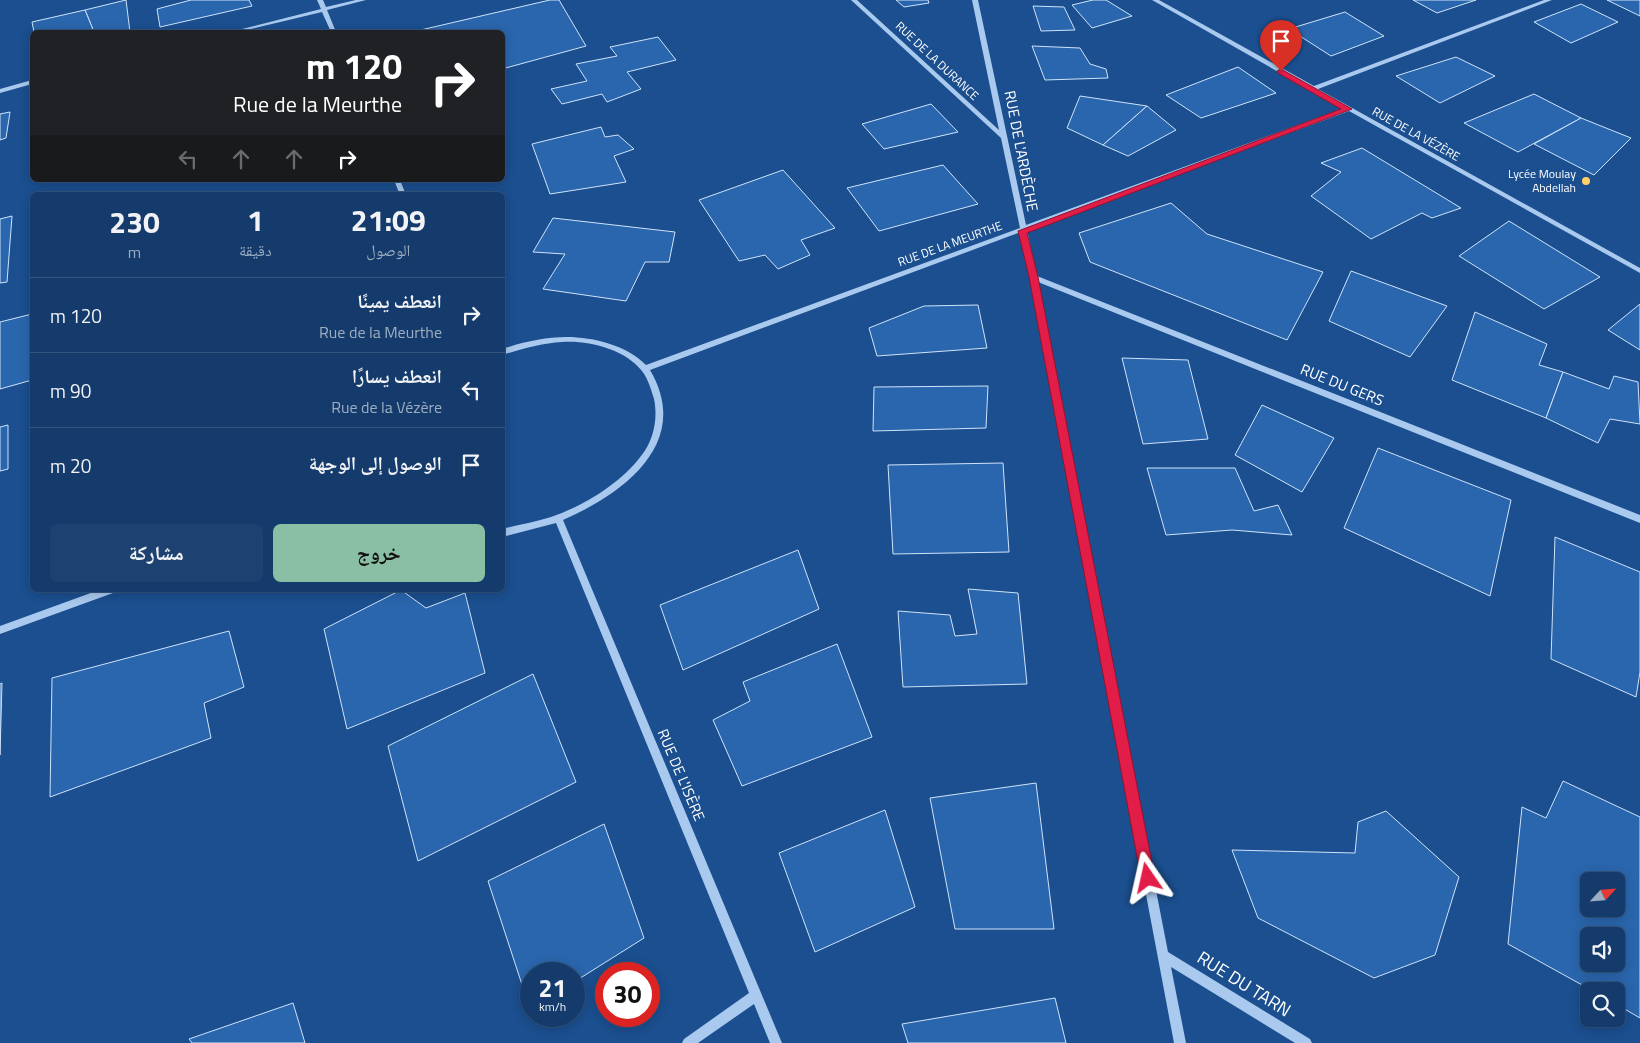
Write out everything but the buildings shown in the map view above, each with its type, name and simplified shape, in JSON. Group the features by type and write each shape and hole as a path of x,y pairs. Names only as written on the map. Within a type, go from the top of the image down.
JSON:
{"street":[{"path":"320,0 333,30"},
{"path":"241,30 362,0"},
{"name":"RUE DE LA DURANCE","path":"854,0 1005,139"},
{"name":"RUE DE L'ARDÈCHE","path":"975,0 1005,139 1022,231 1034,277 1180,1043"},
{"name":"RUE DE LA VÉZÈRE","path":"1155,0 1640,271"},
{"path":"1312,89 1549,0"},
{"path":"0,90 30,82"},
{"name":"RUE DE LA MEURTHE","path":"645,369 1348,109"},
{"name":"RUE DU GERS","path":"1034,277 1640,519"},
{"path":"505,351 522,346 570,339 605,344 633,358 645,369 660,400 659,428 645,457 613,488 558,518 505,532"},
{"name":"RUE DE L'ISÈRE","path":"558,518 776,1043"},
{"path":"0,630 104,592"},
{"name":"RUE DU TARN","path":"1163,955 1306,1043"},
{"path":"688,1043 756,995"}],"place":[{"name":"Lycée Moulay Abdellah","path":"1586,181"}],"route":[{"path":"1148,878 1034,277 1022,231 1348,109 1281,71"}]}
